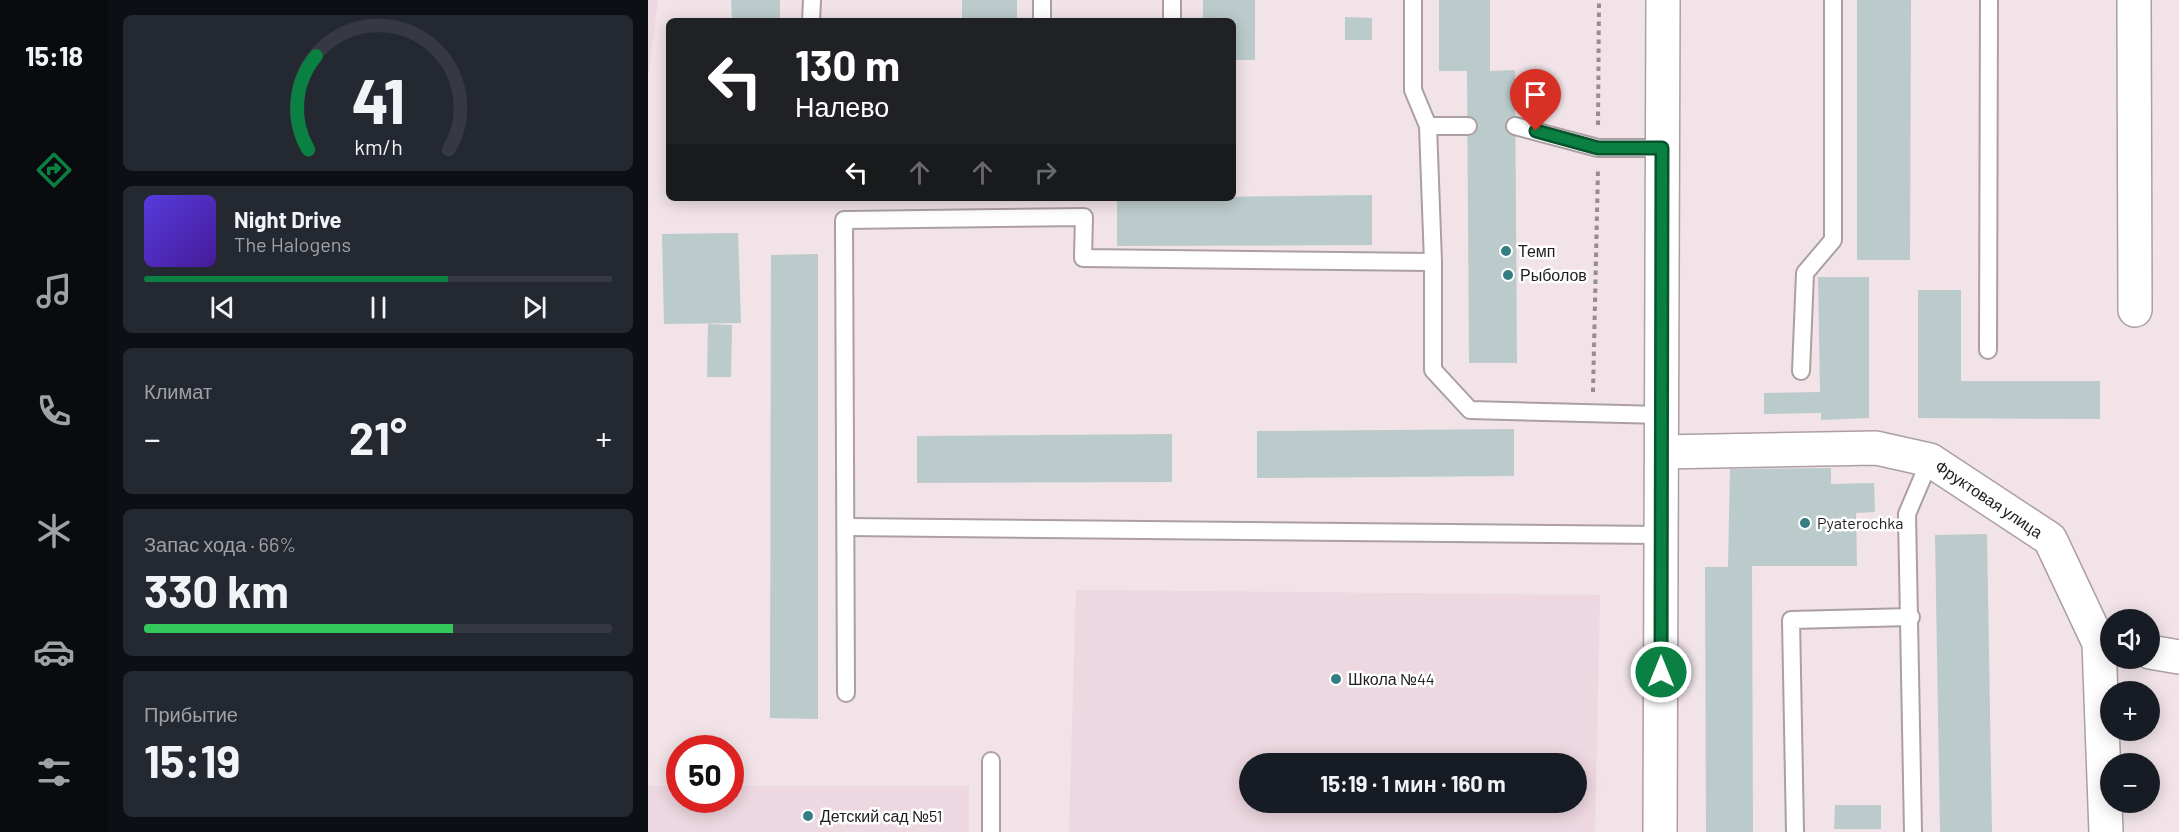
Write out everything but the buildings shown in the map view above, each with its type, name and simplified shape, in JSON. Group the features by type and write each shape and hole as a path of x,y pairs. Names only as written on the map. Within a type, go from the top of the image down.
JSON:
{"street":[{"path":"1660,832 1663,0"},
{"path":"2134,0 2135,310"},
{"name":"Фруктовая улица","path":"1662,452 1876,448 1930,460 2050,539 2100,634"},
{"path":"2160,654 2179,657"},
{"name":"Фруктовая улица","path":"2105,669 2106,832"}],"lane":[{"path":"812,0 812,18"},
{"path":"1042,0 1042,18"},
{"path":"1172,0 1172,18"},
{"path":"1413,0 1413,90 1428,126 1433,262 1433,370 1470,410 1662,415"},
{"path":"1801,371 1805,273 1833,240 1833,0"},
{"path":"1988,350 1989,0"},
{"path":"1428,126 1468,126"},
{"path":"1515,126 1598,148 1662,148"},
{"path":"846,693 844,220 1084,218 1083,258 1433,262"},
{"path":"1913,832 1908,514 1930,460"},
{"path":"846,527 1661,535"},
{"path":"1795,832 1791,620 1911,617"},
{"path":"990,832 991,761"}],"path":[{"path":"1592,413 1599,0"}],"shaded area":[{"path":"648,0 658,0 648,77"},
{"name":"Школа №44","path":"1076,590 1600,595 1595,832 1069,832"},
{"name":"Детский сад №51","path":"648,786 666,786 666,813 744,813 744,786 969,786 969,832 648,832"}],"place":[{"name":"Темп","path":"1506,251"},
{"name":"Рыболов","path":"1508,275"},
{"name":"Pyaterochka","path":"1805,523"},
{"name":"Школа №44","path":"1336,679"},
{"name":"Детский сад №51","path":"808,816"}],"route":[{"path":"1536,131 1598,148 1662,148 1661,672"}]}
